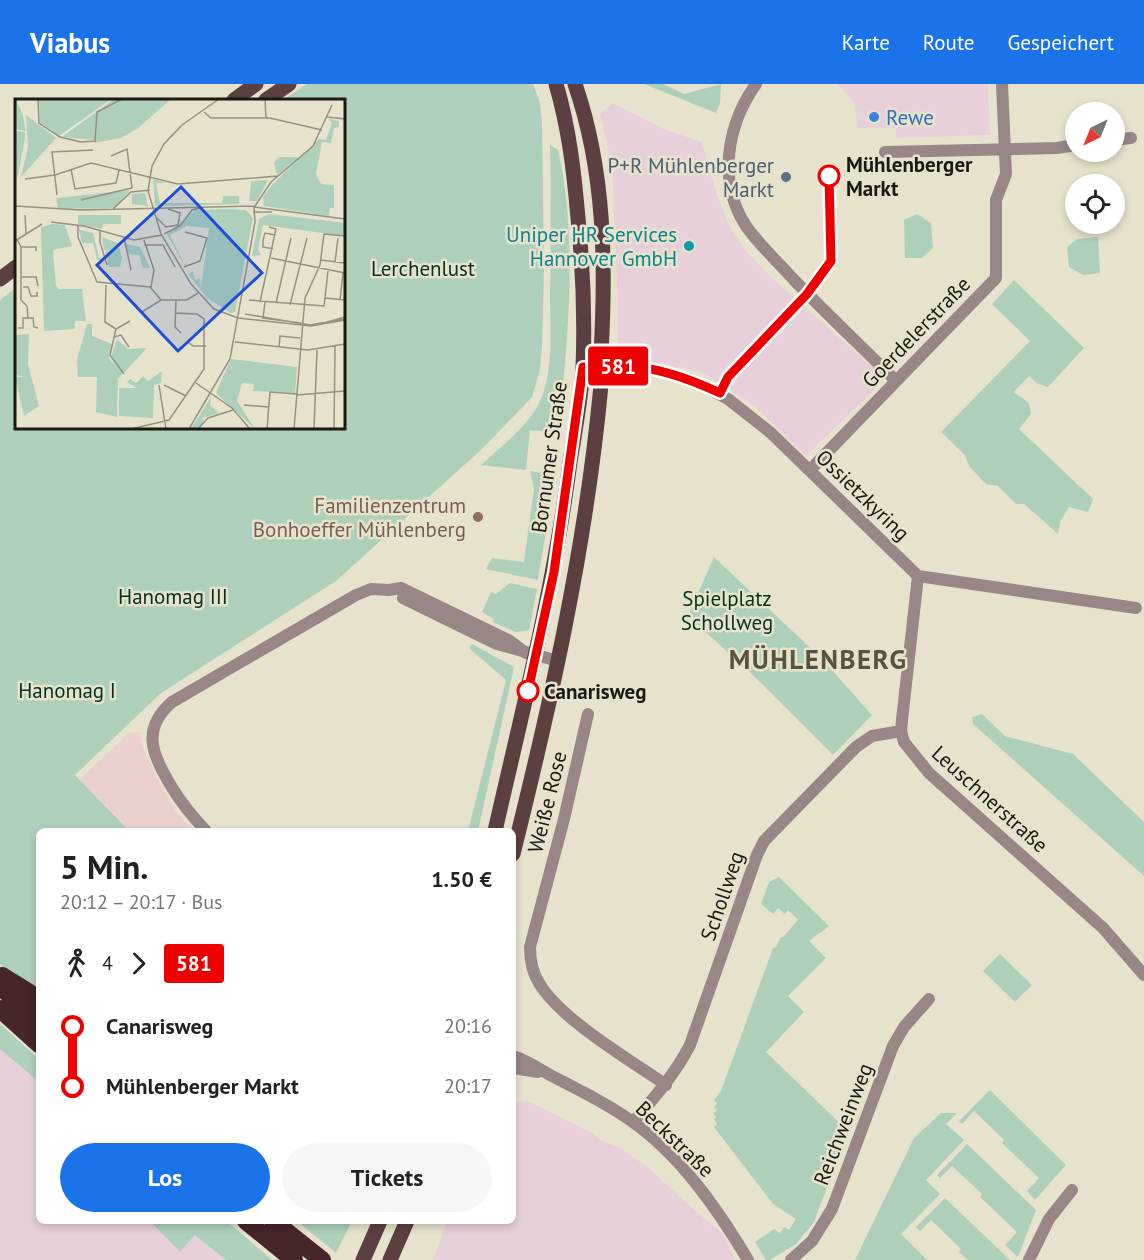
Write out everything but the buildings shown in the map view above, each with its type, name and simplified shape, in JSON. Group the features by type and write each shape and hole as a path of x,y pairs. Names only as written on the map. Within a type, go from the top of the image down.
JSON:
{"highway":[{"path":"0,974 36,997"},
{"path":"0,986 36,1019"},
{"path":"0,1009 36,1041"},
{"path":"250,1224 294,1260"},
{"path":"277,1224 320,1258"},
{"path":"282,1224 320,1258"}],"main road":[{"path":"235,99 256,84"},
{"path":"268,99 290,84"},
{"name":"Bornumer Straße","path":"496,828 531,654 554,572 583,367 584,305 576,196 566,121 556,84"},
{"name":"Bornumer Straße","path":"516,841 576,573 591,481 600,394 603,241 592,149 575,84"},
{"path":"0,279 15,268"},
{"path":"363,1260 379,1224"},
{"path":"390,1260 407,1224"}],"street":[{"path":"756,84 739,112 731,135 728,165 731,187 745,224 807,294 896,381"},
{"name":"Goerdelerstraße","path":"810,470 996,278 996,200 1006,174 1002,90"},
{"path":"1125,139 1131,138"},
{"path":"885,152 1065,147"},
{"path":"720,393 728,377 807,294"},
{"name":"Ossietzkyring","path":"583,367 628,366 664,372 694,381 720,393 771,433 918,576"},
{"path":"902,731 918,576 1136,608"},
{"path":"203,828 184,807 152,749 153,727 160,712 172,702 356,595 371,588 389,590 496,644 558,661"},
{"name":"Weiße Rose","path":"588,714 564,819 530,947 531,963 539,983 551,999 590,1033 666,1085"},
{"name":"Leuschnerstraße","path":"902,731 904,742 929,773 1103,928 1144,975"},
{"name":"Schollweg","path":"633,1122 666,1085 690,1045 757,855 764,841 856,747 872,736 902,731"},
{"name":"Reichweinweg","path":"791,1260 812,1241 832,1209 893,1046 904,1027 929,999"},
{"name":"Beckstraße","path":"516,1058 582,1090 633,1122 664,1150 717,1210 748,1260"},
{"name":"Beckstraße","path":"516,1068 549,1074"},
{"path":"1029,1260 1049,1219 1072,1190"}],"shaded area":[{"path":"837,84 988,84 990,135 896,138 896,128 857,128 855,103"},
{"path":"613,103 669,131 702,142 716,192 728,223 746,251 771,277 879,373 876,388 806,456 756,407 701,372 618,354 612,166 600,114"},
{"path":"140,732 143,749 156,776 177,813 191,828 126,828 79,780 129,733"},
{"path":"0,1049 36,1079 36,1224 205,1224 247,1260 0,1260"},
{"path":"527,1101 591,1132 603,1142 619,1147 649,1168 724,1235 735,1260 433,1260 446,1224 516,1224 516,1103"}],"green space":[{"path":"307,84 533,84 540,103 542,123 544,270 540,370 532,397 483,448 336,581 161,693 75,775 126,828 36,828 36,986 9,973 0,964 0,300 15,289 15,429 345,429 345,99 284,99"},
{"path":"644,84 663,84 684,94 721,84 720,103 716,113"},
{"path":"550,145 558,150 568,217 568,323 559,426 552,432 530,430 526,470 481,465 529,419 540,401 547,376 551,336"},
{"path":"917,214 931,223 933,248 922,258 905,258 904,220"},
{"path":"1098,237 1100,273 1083,275 1069,267 1067,247 1077,239"},
{"path":"1014,280 1084,348 1048,387 1038,384 1029,376 1014,392 1029,403 1031,414 1019,429 1093,499 1088,512 1069,507 1060,522 1058,534 1024,504 1016,504 998,486 986,484 969,466 965,455 941,432 1030,341 992,304"},
{"path":"530,471 544,473 543,486 553,487 538,580 486,569 492,558 524,562 534,489"},
{"name":"Spielplatz Schollweg","path":"714,557 823,660 872,715 833,755 757,679 688,616"},
{"path":"510,583 537,589 529,630 516,632 493,622 494,619 482,612 491,592 496,594"},
{"path":"472,644 514,667 479,828 469,828 506,680 469,648"},
{"path":"982,714 1005,736 1073,754 1144,822 1144,876 973,724 972,717"},
{"path":"779,877 829,926 809,941 826,958 788,996 804,1012 766,1052 848,1131 814,1222 796,1244 770,1260 766,1260 755,1242 774,1229 780,1233 784,1227 789,1230 796,1219 773,1204 714,1127 717,1124 713,1113 717,1111 714,1107 717,1104 714,1100 721,1091 773,948 798,920 788,910 785,914 778,908 773,914 761,904 769,882"},
{"path":"1000,954 1032,985 1015,1002 983,971"},
{"path":"0,1024 36,1056 36,1079 0,1049"},
{"path":"990,1090 1066,1165 1035,1200 1027,1191 1039,1178 1002,1143 1004,1140 974,1111 962,1124 959,1121"},
{"path":"941,1113 957,1113 946,1124 964,1140 926,1180 940,1194 901,1234 927,1260 855,1260 914,1138"},
{"path":"967,1144 1036,1210 1018,1257 1005,1245 1017,1232 980,1197 982,1194 952,1166 940,1178 937,1175"},
{"path":"945,1198 1010,1260 968,1260 959,1252 961,1249 931,1220 920,1231 916,1227"},
{"path":"153,1224 230,1224 272,1260 226,1260 195,1235 180,1252"},
{"path":"301,1224 350,1224 336,1253"}],"bus line":[{"name":"581","path":"528,691 554,572 583,367 628,366 664,372 694,381 720,393 728,377 807,294 831,261 829,176"}],"place":[{"name":"Rewe","path":"874,117"},
{"name":"Mühlenberger Markt","path":"829,176"},
{"name":"P+R Mühlenberger Markt","path":"786,177"},
{"name":"Uniper HR Services Hannover GmbH","path":"689,246"},
{"name":"Familienzentrum Bonhoeffer Mühlenberg","path":"478,517"},
{"name":"Canarisweg","path":"528,691"}],"district":[{"name":"MÜHLENBERG","path":"818,659"}],"park label":[{"name":"Lerchenlust","path":"423,268"},
{"name":"Hanomag III","path":"173,596"},
{"name":"Hanomag I","path":"67,690"}]}
